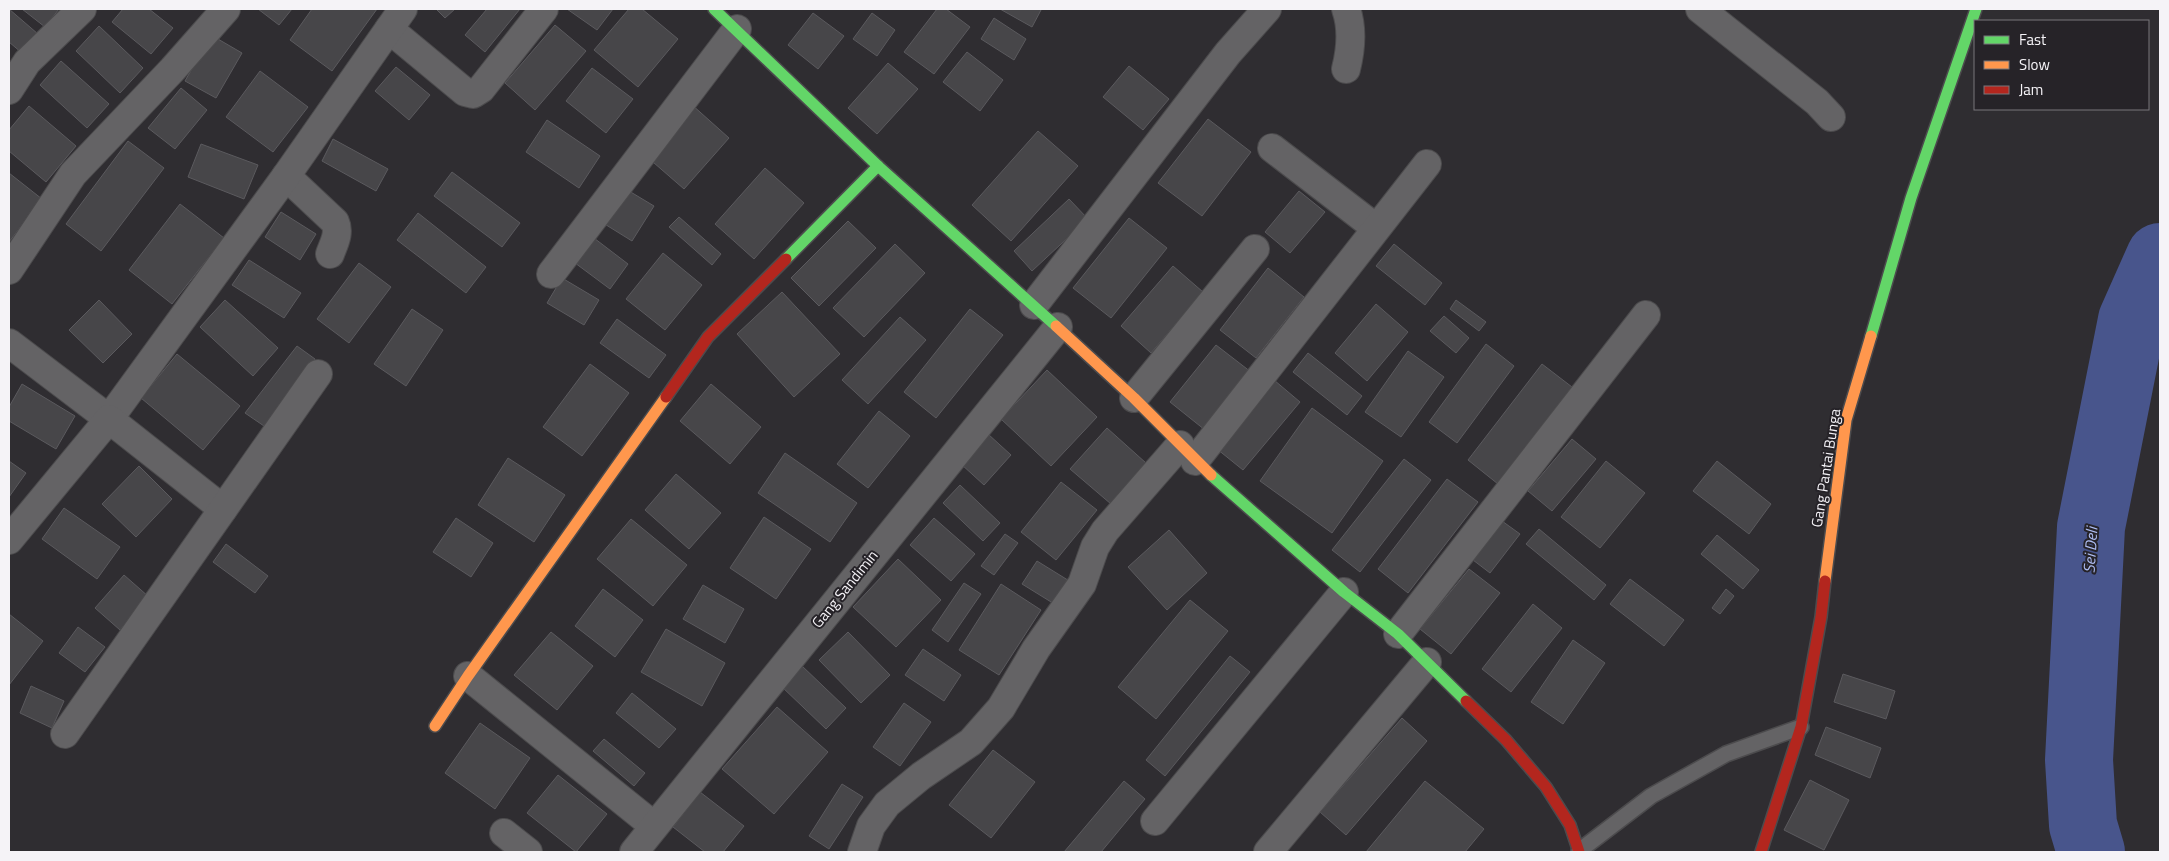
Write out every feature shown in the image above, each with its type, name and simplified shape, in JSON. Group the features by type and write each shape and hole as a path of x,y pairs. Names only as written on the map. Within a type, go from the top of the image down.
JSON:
{"street":[{"path":"9,90 27,62 82,9"},
{"path":"9,270 73,174 167,76 226,9"},
{"path":"9,540 109,419 286,176 396,19 465,92 473,94 481,90 544,9"},
{"path":"714,9 878,166 1034,305 1134,398 1188,453 1344,592 1398,634 1427,662 1506,740 1546,786 1570,825 1579,852"},
{"path":"1034,305 1228,53 1267,9"},
{"path":"1346,9 1351,21 1350,52 1346,69"},
{"path":"1700,9 1817,102 1831,117"},
{"name":"Gang Pantai Bunga","path":"1761,852 1801,727 1821,617 1831,526 1846,420 1911,198 1976,9"},
{"path":"551,274 737,29"},
{"path":"1272,148 1376,228"},
{"path":"862,852 871,826 887,804 921,776 971,742 1001,708 1036,649 1082,584 1096,547 1105,531 1188,453 1427,164"},
{"path":"435,726 468,676 708,336 878,166"},
{"path":"286,176 335,222 338,228 337,235 330,254"},
{"path":"1134,398 1255,249"},
{"path":"1398,634 1646,315"},
{"name":"Gang Sandimin","path":"634,852 1058,327"},
{"path":"9,343 223,509"},
{"path":"65,734 318,374"},
{"path":"1155,821 1344,592"},
{"path":"1268,852 1427,662"},
{"path":"468,676 654,826"},
{"path":"504,833 528,852"}],"lane":[{"path":"1579,852 1651,796 1718,758 1801,727"}],"building":[{"path":"9,9 38,34 22,53 9,42"},
{"path":"22,9 59,9 45,27"},
{"path":"123,9 149,9 173,28 151,54 112,22"},
{"path":"258,9 292,9 279,25"},
{"path":"312,9 377,9 332,71 290,40"},
{"path":"436,9 455,9 445,18"},
{"path":"487,9 520,9 485,52 465,35"},
{"path":"567,9 613,9 597,30"},
{"path":"629,9 642,9 678,39 638,87 594,50"},
{"path":"937,9 946,9 970,27 934,74 904,52"},
{"path":"1000,9 1039,9 1041,10 1032,27"},
{"path":"813,13 844,36 818,69 788,45"},
{"path":"872,13 895,30 877,56 853,39"},
{"path":"994,18 1026,39 1014,60 981,39"},
{"path":"555,25 586,51 535,110 505,83"},
{"path":"99,26 143,68 120,93 76,51"},
{"path":"211,35 242,53 216,98 185,81"},
{"path":"967,52 1003,80 980,111 943,82"},
{"path":"61,61 109,104 87,128 40,85"},
{"path":"888,63 918,89 877,134 848,108"},
{"path":"1129,66 1169,99 1143,130 1103,97"},
{"path":"396,67 430,95 409,120 375,91"},
{"path":"592,68 633,99 606,133 566,101"},
{"path":"260,71 308,107 273,152 226,117"},
{"path":"181,88 207,110 175,149 148,128"},
{"path":"691,104 729,138 684,189 646,156"},
{"path":"29,106 76,146 46,182 9,151 9,130"},
{"path":"1208,119 1251,152 1202,216 1158,183"},
{"path":"547,120 600,156 579,188 526,152"},
{"path":"1038,131 1078,166 1011,241 972,205"},
{"path":"333,139 388,169 376,191 322,161"},
{"path":"128,141 164,168 101,251 66,224"},
{"path":"201,144 258,165 244,199 188,177"},
{"path":"765,168 804,203 754,259 715,224"},
{"path":"452,172 520,223 502,247 434,196"},
{"path":"9,173 42,199 9,242"},
{"path":"624,188 654,206 632,241 603,223"},
{"path":"1299,191 1325,212 1290,253 1265,232"},
{"path":"1069,199 1088,219 1032,271 1014,251"},
{"path":"180,204 224,238 172,304 129,270"},
{"path":"281,212 316,234 300,260 265,237"},
{"path":"418,213 486,267 466,293 397,240"},
{"path":"679,217 721,254 712,265 669,227"},
{"path":"1129,218 1167,248 1111,318 1073,288"},
{"path":"848,221 876,248 819,306 791,278"},
{"path":"590,235 628,264 610,289 571,260"},
{"path":"895,244 925,273 864,337 833,308"},
{"path":"1394,244 1442,283 1425,305 1376,266"},
{"path":"663,253 702,285 665,330 626,299"},
{"path":"249,260 301,293 284,318 232,285"},
{"path":"359,263 391,287 349,343 317,319"},
{"path":"1173,266 1203,292 1151,353 1121,326"},
{"path":"1268,268 1304,297 1256,358 1220,330"},
{"path":"562,278 599,300 584,325 547,303"},
{"path":"782,292 840,354 794,397 737,334"},
{"path":"99,300 132,334 103,363 69,330"},
{"path":"225,300 278,348 253,376 200,327"},
{"path":"1456,300 1486,322 1479,331 1450,309"},
{"path":"1376,304 1408,332 1367,381 1335,353"},
{"path":"412,309 443,330 406,386 374,364"},
{"path":"970,309 1003,335 936,418 904,392"},
{"path":"1444,316 1469,338 1456,353 1430,331"},
{"path":"900,317 926,340 868,404 842,380"},
{"path":"617,319 666,355 649,378 600,343"},
{"path":"1486,344 1514,366 1457,443 1429,422"},
{"path":"1216,345 1251,372 1205,430 1170,402"},
{"path":"297,346 315,359 264,426 245,413"},
{"path":"1408,351 1444,377 1401,437 1365,412"},
{"path":"1308,353 1362,396 1347,415 1293,372"},
{"path":"177,354 240,406 203,450 141,398"},
{"path":"590,364 629,393 582,456 543,427"},
{"path":"1542,364 1572,387 1498,484 1468,460"},
{"path":"1047,370 1097,417 1051,466 1001,419"},
{"path":"1274,380 1300,402 1243,470 1217,449"},
{"path":"22,384 75,416 56,449 9,421 9,407"},
{"path":"711,384 761,427 730,464 680,421"},
{"path":"1312,408 1383,461 1332,533 1260,481"},
{"path":"879,411 910,436 868,488 837,464"},
{"path":"1107,428 1146,463 1111,504 1070,469"},
{"path":"988,434 1011,455 984,485 961,464"},
{"path":"1572,439 1596,459 1552,511 1528,491"},
{"path":"785,453 857,503 830,542 758,493"},
{"path":"508,458 565,495 534,542 478,505"},
{"path":"1404,459 1431,480 1360,572 1332,550"},
{"path":"9,461 26,473 9,497"},
{"path":"1606,461 1645,493 1600,548 1561,517"},
{"path":"1717,461 1771,504 1749,534 1693,491"},
{"path":"139,466 172,499 136,537 102,504"},
{"path":"676,474 721,513 689,549 645,510"},
{"path":"1447,479 1478,502 1408,593 1378,569"},
{"path":"1061,482 1097,510 1056,560 1021,532"},
{"path":"960,485 1000,523 983,541 943,503"},
{"path":"64,508 120,547 97,579 42,539"},
{"path":"764,517 811,549 776,599 730,568"},
{"path":"456,518 493,543 471,577 433,552"},
{"path":"934,518 975,554 951,581 910,545"},
{"path":"631,519 687,565 653,606 597,559"},
{"path":"1502,521 1520,534 1490,573 1473,560"},
{"path":"1539,529 1606,585 1594,600 1526,544"},
{"path":"1169,530 1207,573 1167,610 1128,567"},
{"path":"1005,534 1018,543 994,575 981,566"},
{"path":"1717,535 1759,570 1743,589 1701,554"},
{"path":"226,544 268,576 255,593 213,562"},
{"path":"898,559 941,600 896,647 853,607"},
{"path":"1037,561 1071,582 1056,605 1022,584"},
{"path":"1469,569 1500,593 1451,654 1420,629"},
{"path":"124,575 149,597 120,630 95,608"},
{"path":"1630,579 1684,620 1664,646 1610,604"},
{"path":"964,583 981,594 948,642 932,630"},
{"path":"1001,584 1041,610 999,675 959,650"},
{"path":"703,585 744,609 725,643 683,619"},
{"path":"603,589 643,620 615,657 575,626"},
{"path":"1726,589 1734,596 1720,614 1712,608"},
{"path":"1190,600 1228,631 1156,719 1118,687"},
{"path":"1533,604 1562,628 1511,692 1482,669"},
{"path":"9,614 43,641 9,685"},
{"path":"78,627 105,647 85,672 59,653"},
{"path":"666,629 725,663 702,706 641,672"},
{"path":"551,632 593,666 557,710 514,675"},
{"path":"848,632 890,675 861,703 819,660"},
{"path":"1573,640 1605,663 1563,724 1531,702"},
{"path":"923,649 961,675 944,701 905,675"},
{"path":"1230,656 1250,672 1165,776 1146,760"},
{"path":"801,665 846,708 826,729 781,686"},
{"path":"1843,674 1895,691 1886,719 1834,702"},
{"path":"31,686 64,701 52,728 20,713"},
{"path":"632,693 676,729 659,748 616,713"},
{"path":"904,703 931,722 900,766 873,747"},
{"path":"777,707 828,752 774,814 722,769"},
{"path":"1402,718 1427,741 1346,835 1320,812"},
{"path":"480,723 530,758 495,809 445,773"},
{"path":"1826,727 1881,748 1870,778 1815,755"},
{"path":"604,739 645,773 634,786 593,751"},
{"path":"993,750 1035,782 991,838 949,805"},
{"path":"558,775 607,814 576,852 527,813"},
{"path":"1810,780 1849,800 1824,850 1784,830"},
{"path":"1124,781 1145,799 1101,852 1064,852"},
{"path":"1425,781 1484,829 1465,852 1366,852"},
{"path":"842,784 863,797 829,849 809,836"},
{"path":"700,792 744,826 723,852 705,852 673,827"}],"waterway":[{"name":"Sei Deli","path":"2091,852 2083,825 2079,760 2091,527 2132,320 2160,257"}],"traffic: fast":[{"path":"714,9 878,166 1056,326"},
{"path":"1871,336 1911,198 1976,9"},
{"path":"786,259 878,166"},
{"path":"1211,475 1344,592 1398,634 1466,701"}],"traffic: slow":[{"path":"1056,326 1134,398 1211,475"},
{"path":"1825,581 1846,420 1871,336"},
{"path":"435,726 468,676 666,397"}],"traffic: jam":[{"path":"666,397 708,337 786,259"},
{"path":"1761,852 1801,727 1821,617 1825,581"},
{"path":"1466,701 1506,740 1546,787 1570,825 1579,852"}]}
